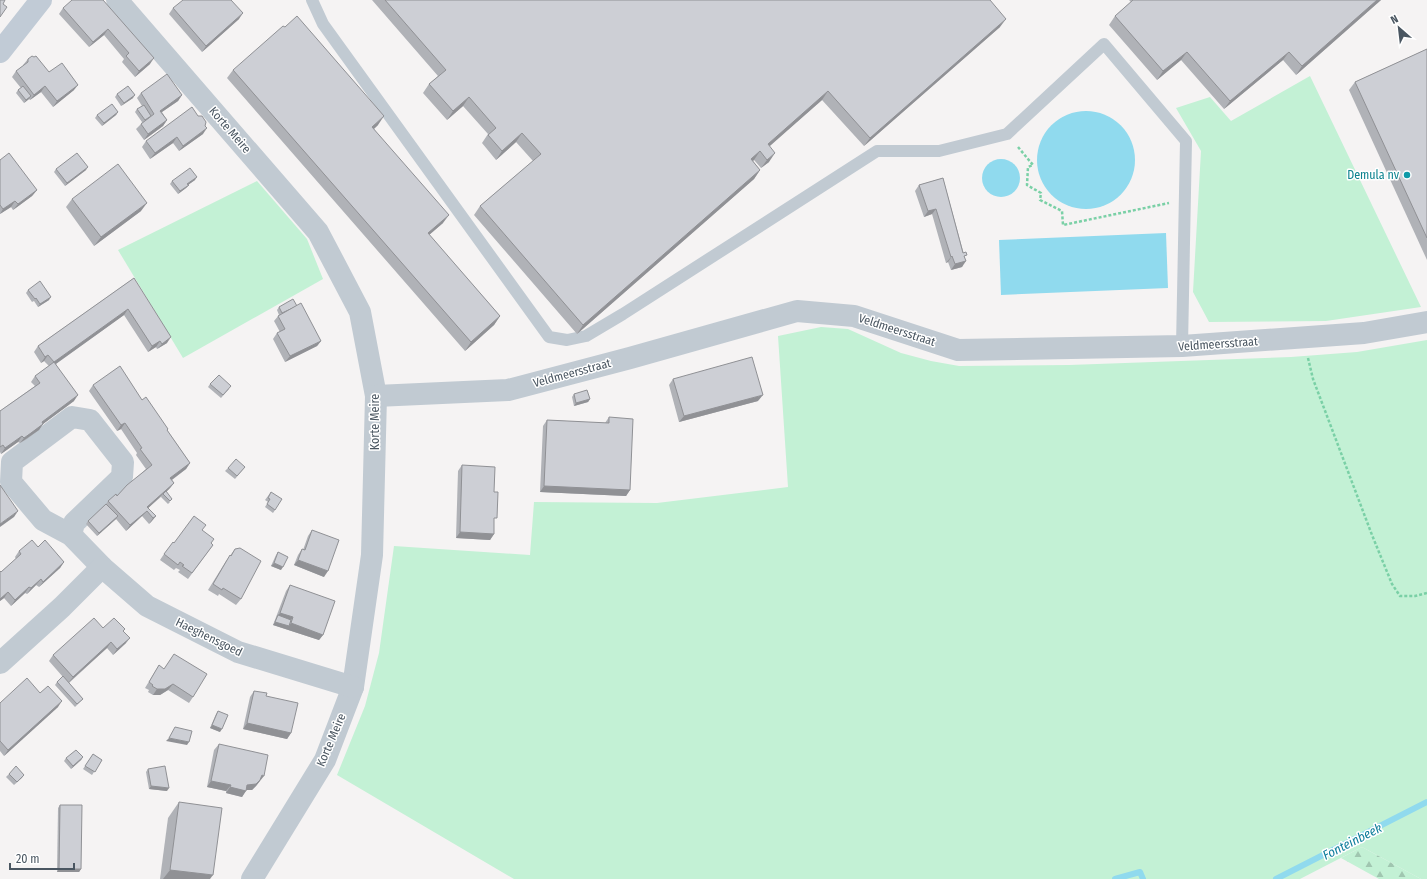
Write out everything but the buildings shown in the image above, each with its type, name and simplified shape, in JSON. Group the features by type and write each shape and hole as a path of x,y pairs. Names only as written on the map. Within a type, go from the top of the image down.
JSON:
{"street":[{"path":"0,52 41,0"},
{"name":"Korte Meire","path":"117,0 318,232 360,312 376,396 372,555 353,686 325,760 252,879"},
{"name":"Veldmeersstraat","path":"376,396 508,390 630,358 797,311 854,316 958,350 1182,346 1364,334 1427,322"},
{"name":"Haeghensgoed","path":"72,536 74,523 122,477 123,462 90,420 72,417 12,462 12,482 43,520 72,536 102,567 147,606 238,652 353,686"},
{"path":"0,663 62,607 102,567"}],"lane":[{"path":"312,0 323,24 549,337 567,340 586,336 623,314 877,151 939,151 1007,134 1104,44 1186,141 1182,346"}],"path":[{"path":"1007,134 1033,165 1028,167 1027,185 1041,193 1040,200 1062,211 1063,225 1176,202"},
{"path":"1302,338 1313,379 1392,584 1400,596 1415,596 1427,593"}],"green space":[{"path":"1310,76 1421,307 1326,321 1209,322 1193,292 1201,151 1176,108 1210,97 1231,121"},
{"path":"257,181 307,239 323,279 183,358 118,250"},
{"path":"821,327 848,329 901,353 931,361 959,366 1069,365 1291,357 1357,352 1427,340 1427,879 1421,879 1362,847 1300,879 514,879 337,775 365,706 379,653 394,546 530,555 534,502 657,503 788,487 778,336"},
{"path":"1362,847 1421,879 1379,879 1341,858"}],"water":[{"path":"1086,111 1105,114 1121,125 1132,141 1135,160 1132,179 1121,195 1105,206 1086,209 1067,206 1051,195 1040,179 1037,160 1040,141 1051,125 1067,114"},
{"path":"997,159 1005,159 1015,164 1019,171 1019,185 1015,192 1005,197 997,197 987,192 985,189 982,182 982,174 987,164 990,162"},
{"path":"1166,233 1168,288 1001,295 999,240"}],"waterway":[{"name":"Fonteinbeek","path":"1276,879 1427,802"},
{"name":"Fonteinbeek","path":"1115,879 1140,872 1143,879"}],"place":[{"name":"Demula nv","path":"1407,175"}]}
